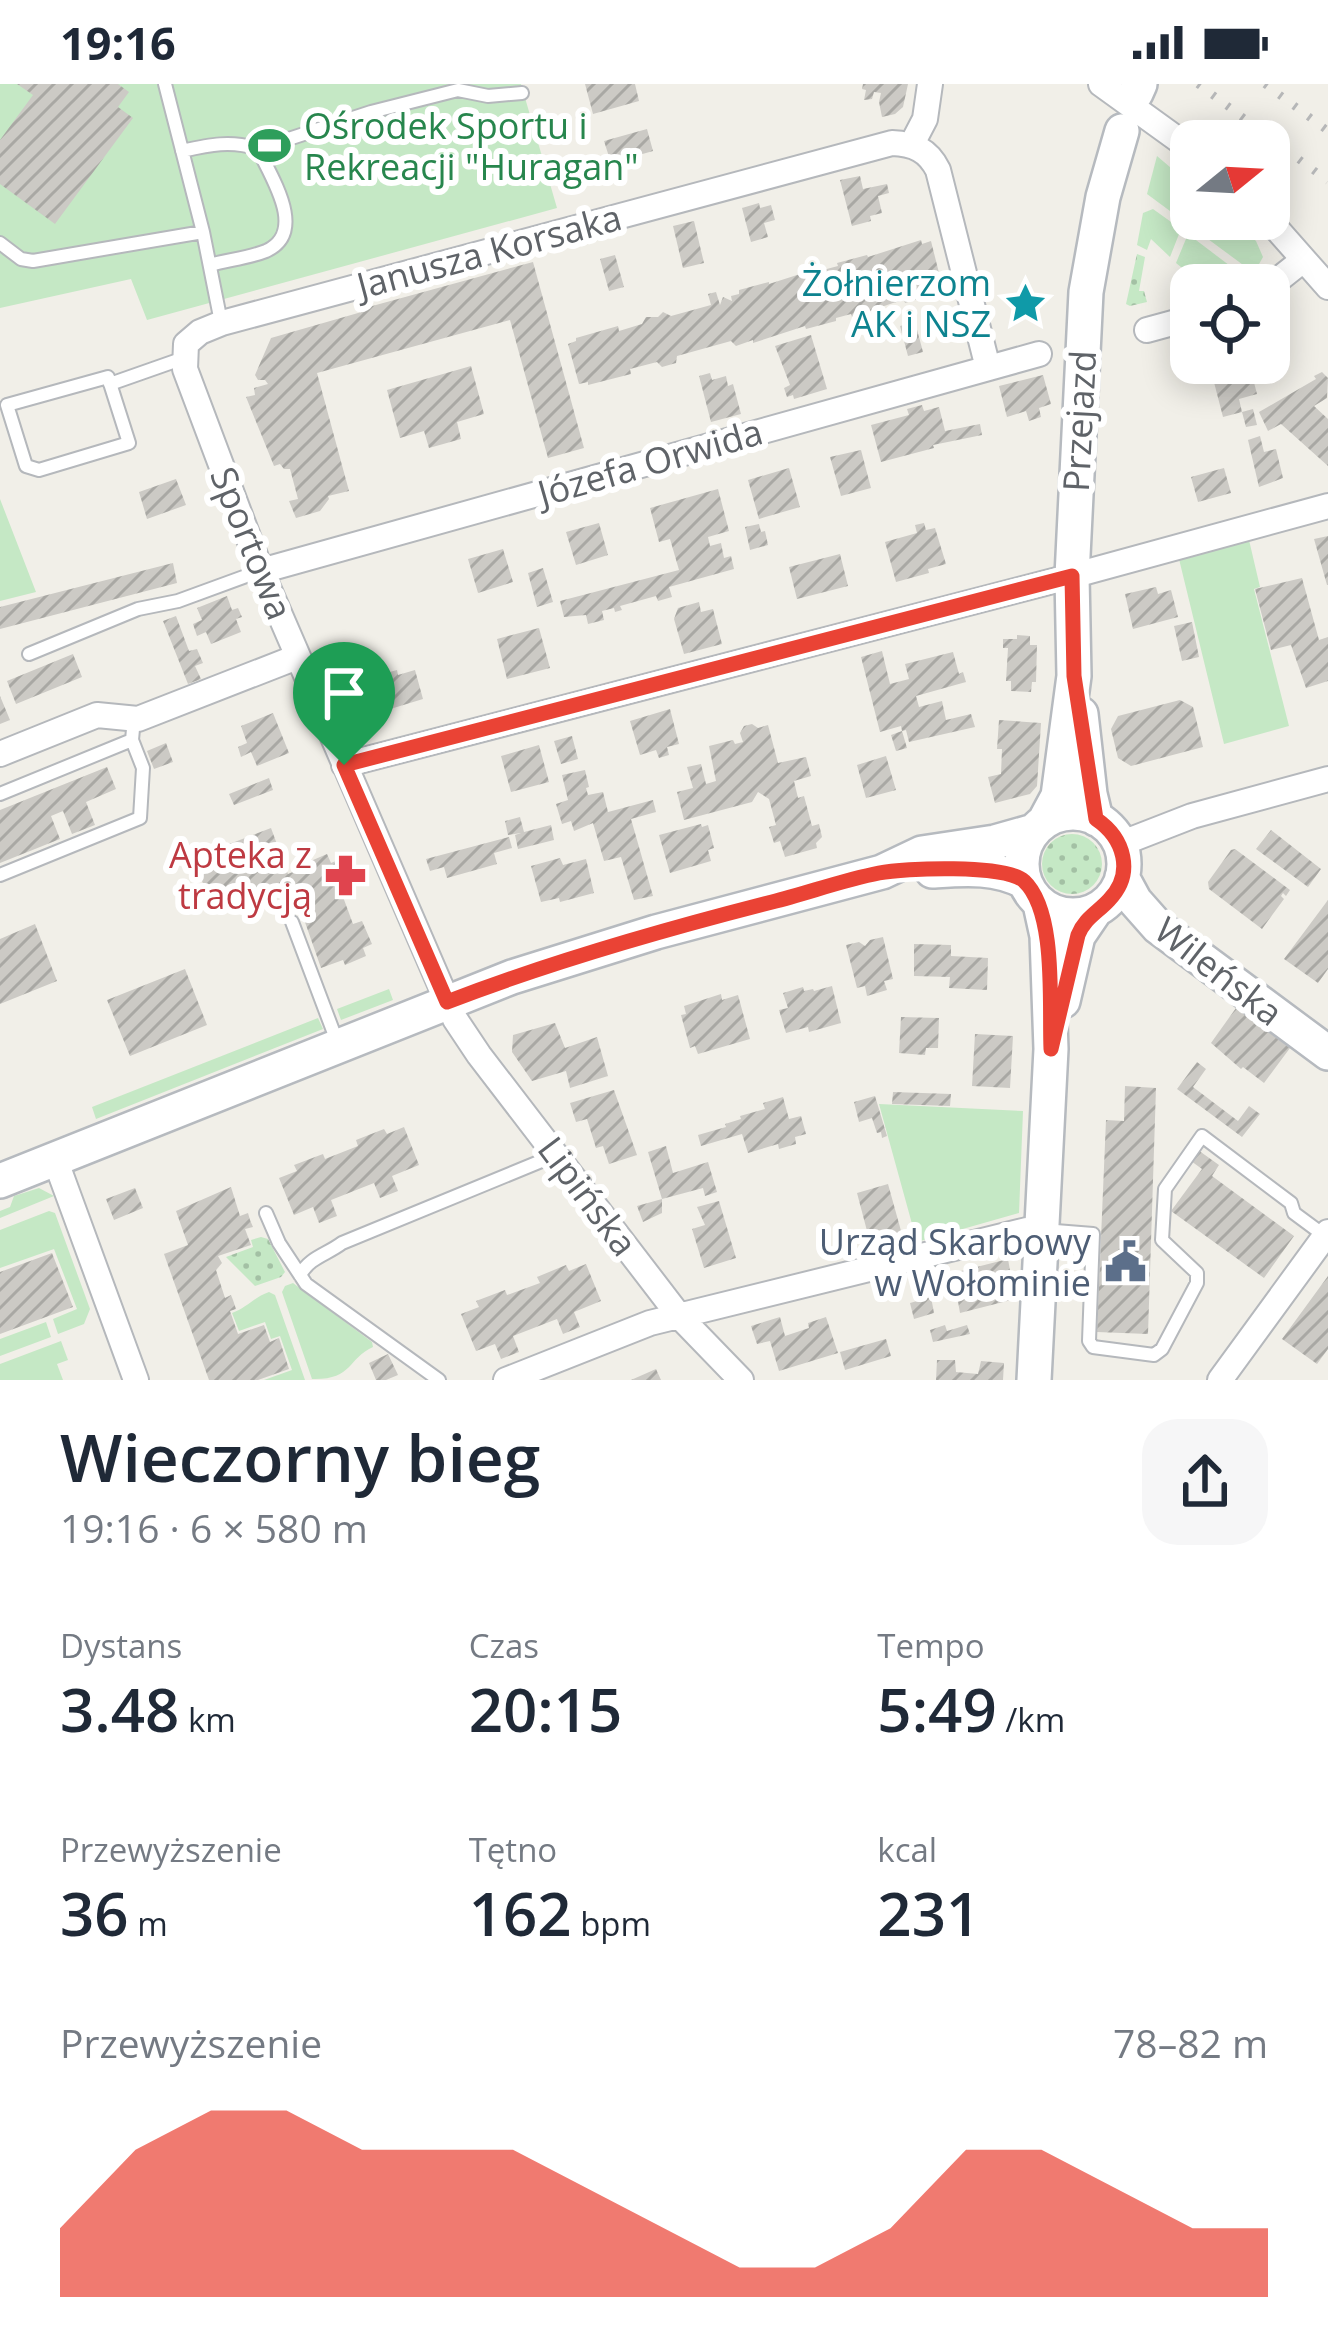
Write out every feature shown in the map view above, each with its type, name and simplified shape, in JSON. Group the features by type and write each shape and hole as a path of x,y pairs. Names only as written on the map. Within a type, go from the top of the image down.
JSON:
{"street":[{"path":"930,84 925,119 912,144 938,170 988,368"},
{"path":"1101,84 1170,134"},
{"name":"Przejazd","path":"1096,819 1074,676 1072,576 1086,292 1094,239 1122,131"},
{"name":"Janusza Korsaka","path":"185,351 200,332 222,323 892,143 912,144"},
{"path":"1286,240 1328,287"},
{"path":"1290,270 1304,260"},
{"path":"1147,330 1170,324"},
{"name":"Sportowa","path":"185,351 184,369 261,571 447,1002"},
{"name":"Józefa Orwida","path":"261,571 1039,354"},
{"path":"344,765 1328,506"},
{"path":"0,754 97,715 133,729 138,719 297,657"},
{"name":"Przejazd","path":"1039,826 1058,796 1074,676"},
{"path":"1121,861 1192,816 1328,779"},
{"path":"0,1181 512,977 656,932 882,872 922,853 995,842 1070,813 1107,826 1121,861 1112,897 1078,935 1051,1049"},
{"path":"1034,1380 1051,1049 1047,936 1023,855 1039,826"},
{"name":"Wileńska","path":"1121,861 1135,901 1158,927 1328,1053"},
{"path":"882,872 974,868 999,872 1062,914 1095,911"},
{"name":"Lipińska","path":"447,1002 470,1042 680,1317 741,1380"},
{"path":"55,1159 136,1380"},
{"path":"506,1380 650,1323 1042,1230"},
{"path":"1220,1380 1327,1234"}],"lane":[{"path":"165,84 222,323"},
{"path":"182,151 217,143 258,149 458,90 488,96 522,93"},
{"path":"209,265 266,251 281,241 287,224 282,200 258,149"},
{"path":"0,243 21,259 33,261 202,232"},
{"path":"110,384 185,351"},
{"path":"108,377 110,384 129,443 39,470 26,466 7,405 108,377"},
{"path":"29,654 138,609 178,601 261,571"},
{"path":"0,794 133,729 143,768 140,818 0,875"},
{"path":"292,922 339,1046"},
{"path":"1042,1230 1094,1234 1089,1342 1093,1347 1154,1355 1162,1349 1197,1282 1197,1273 1162,1240 1165,1189 1202,1136 1291,1203 1294,1214 1327,1234"},
{"path":"300,1275 313,1258 342,1243 557,1154"},
{"path":"266,1213 306,1284 439,1380"}],"green space":[{"name":"Ośrodek Sportu i Rekreacji \"Huragan\"","path":"0,84 521,84 557,208 147,320 131,279 0,308"},
{"path":"1157,156 1170,167 1170,211 1147,194"},
{"path":"1153,209 1170,221 1170,240 1177,240 1170,257 1151,239 1147,250 1137,245 1143,213"},
{"path":"1186,240 1196,240 1228,264 1177,264"},
{"path":"1209,240 1255,240 1263,257 1259,264 1242,264"},
{"path":"1137,254 1145,257 1139,291 1144,291 1147,302 1130,306 1126,304"},
{"path":"0,499 36,592 0,601"},
{"path":"1249,540 1260,587 1254,589 1289,726 1224,744 1179,559"},
{"path":"1072,834 1094,842 1102,864 1094,886 1072,894 1050,886 1042,864 1050,842"},
{"path":"389,989 393,1000 341,1020 337,1009"},
{"path":"318,1018 323,1029 96,1119 92,1107"},
{"path":"879,1104 1023,1111 1019,1213 917,1242"},
{"path":"39,1188 54,1196 0,1218 0,1211 10,1207 14,1196"},
{"path":"49,1211 55,1213 90,1309 84,1324 58,1334 53,1319 77,1309 54,1249 0,1268 0,1230"},
{"path":"268,1239 285,1272 255,1286 226,1257 253,1247 251,1240"},
{"path":"293,1283 373,1347 335,1376 312,1379 282,1292"},
{"path":"269,1292 275,1295 305,1380 264,1380 292,1370 280,1336 271,1339 265,1322 239,1331 232,1313"},
{"path":"46,1322 51,1337 0,1356 0,1339"},
{"path":"61,1341 68,1360 57,1364 63,1380 0,1380 0,1364"}],"building":[{"path":"17,84 118,84 129,92 118,107 133,118 55,224 0,184 0,140 33,95"},
{"path":"585,84 635,84 639,101 593,114"},
{"path":"863,84 908,84 903,107 882,117 881,93 864,100"},
{"path":"647,129 653,151 611,163 604,141"},
{"path":"860,176 863,189 887,184 889,193 878,196 882,213 852,226 840,180"},
{"path":"759,203 760,208 771,205 775,220 764,223 768,237 751,242 742,208"},
{"path":"694,221 704,263 683,268 673,226"},
{"path":"921,240 922,244 931,241 943,289 935,294 753,343 736,346 731,341 677,356 676,363 662,367 657,362 630,369 631,374 579,384 568,344 576,338 618,326 619,331 663,312 671,316 711,305 708,294 716,292 720,305 723,297 732,301 739,290"},
{"path":"615,255 624,287 609,291 600,259"},
{"path":"533,262 584,448 548,458 510,320 317,373 349,491 328,496 320,511 296,518 289,501 298,499 290,469 274,466 246,397 255,395 254,388 268,384 255,375 271,338"},
{"path":"915,322 923,352 908,356 900,326"},
{"path":"811,335 827,389 787,397 784,388 790,385 775,346"},
{"path":"471,366 484,414 457,422 461,439 429,448 424,431 400,438 387,390"},
{"path":"1322,372 1328,378 1327,398 1314,406 1328,419 1328,466 1281,424 1268,431 1259,412"},
{"path":"710,373 712,380 726,376 728,386 733,384 741,414 711,422 699,376"},
{"path":"1043,375 1051,404 1039,408 1041,417 1029,421 1026,411 1007,417 999,386"},
{"path":"1214,384 1254,384 1257,394 1239,399 1242,412 1223,417"},
{"path":"922,405 924,411 939,407 945,431 980,424 982,435 881,462 871,425 909,415 907,409"},
{"path":"1253,409 1257,425 1246,427 1242,412"},
{"path":"1260,436 1264,452 1276,449 1283,478 1259,487 1248,440"},
{"path":"861,450 871,488 841,496 830,457"},
{"path":"789,468 800,507 759,519 748,480"},
{"path":"1224,468 1231,493 1198,502 1191,477"},
{"path":"176,479 186,505 147,519 139,492"},
{"path":"718,489 729,531 708,537 710,546 721,543 724,558 731,556 734,569 669,587 672,597 658,601 656,596 620,606 622,610 615,612 614,608 602,611 604,620 588,624 586,615 564,617 560,601 679,570 670,539 659,542 650,508"},
{"path":"599,523 608,555 576,565 566,532"},
{"path":"924,523 926,530 935,528 946,564 896,582 885,542 917,533 915,525"},
{"path":"759,524 768,545 750,550 745,527"},
{"path":"1328,536 1328,585 1327,585 1314,539"},
{"path":"503,549 513,582 478,593 468,559"},
{"path":"840,554 848,586 797,599 789,567"},
{"path":"173,563 177,583 0,629 0,607"},
{"path":"543,568 553,602 537,607 528,573"},
{"path":"1302,578 1319,640 1328,637 1328,681 1306,688 1291,645 1271,650 1255,589"},
{"path":"1156,587 1158,594 1171,590 1178,617 1133,629 1125,594"},
{"path":"227,596 232,610 238,608 242,617 236,619 241,632 211,644 206,632 197,636 193,624 202,620 197,608"},
{"path":"699,602 701,612 713,609 722,644 684,654 674,619 678,608"},
{"path":"176,616 189,651 197,649 203,663 195,666 201,679 188,684 163,621"},
{"path":"1192,622 1199,657 1182,661 1174,626"},
{"path":"539,628 550,668 507,679 497,639"},
{"path":"1017,635 1030,636 1030,645 1037,645 1036,682 1031,692 1011,691 1011,681 1006,681 1008,648 1003,648 1003,639 1017,639"},
{"path":"882,651 890,684 909,679 905,664 953,652 966,682 916,696 919,707 942,701 946,720 971,714 975,727 909,742 901,726 880,732 861,657"},
{"path":"73,654 82,677 16,704 7,681"},
{"path":"397,670 398,675 415,670 423,699 374,714 364,679"},
{"path":"0,696 10,720 0,724"},
{"path":"1180,700 1193,707 1203,747 1131,766 1118,758 1111,729 1118,716"},
{"path":"670,709 679,744 667,747 669,755 659,758 656,750 640,755 630,721"},
{"path":"273,713 289,753 257,766 251,752 241,757 238,747 247,743 241,726"},
{"path":"999,720 1041,723 1037,786 1030,794 995,803 988,777 1001,774"},
{"path":"752,724 758,728 768,725 778,763 806,757 811,776 794,781 798,798 804,796 812,826 819,824 822,837 817,848 785,857 769,827 776,825 769,799 758,792 752,802 684,820 677,792 693,788 687,767 701,764 706,784 716,781 709,746 743,742 740,733"},
{"path":"902,731 907,748 896,751 891,735"},
{"path":"572,736 578,759 561,764 554,741"},
{"path":"166,743 173,762 154,769 147,751"},
{"path":"539,745 549,782 511,792 501,756"},
{"path":"886,756 896,790 866,798 857,765"},
{"path":"107,767 116,789 86,802 95,825 72,834 63,811 51,816 60,839 0,863 0,810"},
{"path":"585,770 588,795 603,792 608,812 653,800 656,812 631,819 653,896 634,900 621,857 604,861 593,823 574,831 571,821 562,824 556,804 568,800 562,775"},
{"path":"269,778 273,790 234,805 229,794"},
{"path":"520,817 524,832 551,825 554,840 518,849 515,835 521,833 508,835 505,821"},
{"path":"708,825 714,848 708,850 711,861 670,873 659,835"},
{"path":"271,828 288,874 327,854 331,863 336,861 345,884 339,886 353,924 362,921 372,944 363,948 366,956 321,968 292,885 215,914 193,858"},
{"path":"1271,830 1321,869 1308,887 1256,849"},
{"path":"509,837 512,848 494,853 497,864 447,878 444,867 430,871 426,859"},
{"path":"1235,849 1290,890 1286,896 1283,893 1284,899 1262,929 1209,889 1208,882"},
{"path":"560,858 563,865 586,859 594,893 541,902 531,866"},
{"path":"1328,900 1328,969 1318,983 1284,959"},
{"path":"35,924 57,981 0,1004 0,939"},
{"path":"883,937 893,979 884,981 887,990 867,996 865,986 857,988 846,945 859,942 865,946"},
{"path":"914,944 951,945 951,956 988,958 987,990 949,988 950,977 914,976"},
{"path":"185,969 207,1025 130,1056 107,1000"},
{"path":"832,986 841,1023 786,1033 779,1010 788,1008 783,993"},
{"path":"721,994 722,1000 738,995 750,1039 698,1054 695,1046 690,1048 681,1015 686,1014 684,1006"},
{"path":"1236,1008 1290,1048 1264,1083 1211,1043"},
{"path":"901,1017 939,1018 938,1048 926,1048 925,1055 899,1053"},
{"path":"555,1023 565,1048 597,1037 608,1076 570,1088 566,1071 532,1081 512,1052 513,1035"},
{"path":"975,1034 1013,1036 1010,1088 972,1086"},
{"path":"1197,1062 1206,1069 1193,1087 1238,1121 1249,1106 1260,1114 1242,1137 1177,1089"},
{"name":"Urząd Skarbowy w Wołominie","path":"1125,1086 1156,1088 1148,1334 1097,1332 1106,1120 1124,1121"},
{"path":"614,1090 637,1155 609,1164 603,1146 596,1148 587,1119 576,1122 570,1103"},
{"path":"893,1092 951,1094 950,1106 892,1104"},
{"path":"875,1096 887,1136 882,1138 872,1118 859,1122 854,1102"},
{"path":"783,1097 789,1119 801,1116 806,1134 795,1137 796,1144 748,1153 742,1134 701,1146 698,1135 726,1127 740,1116 765,1109 763,1103"},
{"path":"404,1127 419,1165 392,1176 398,1191 380,1198 374,1183 331,1200 337,1216 319,1223 313,1207 294,1215 279,1178 297,1171 294,1165 358,1146 356,1140 384,1129 387,1134"},
{"path":"666,1146 673,1173 708,1162 717,1192 705,1196 703,1188 662,1199 648,1152"},
{"path":"1198,1150 1219,1165 1212,1176 1294,1236 1264,1278 1171,1211 1202,1169 1191,1161"},
{"path":"888,1184 903,1238 871,1246 857,1193"},
{"path":"231,1187 240,1216 248,1213 253,1227 245,1229 251,1245 218,1256 222,1263 216,1270 225,1298 231,1295 233,1300 236,1309 230,1311 238,1334 264,1325 270,1342 279,1338 289,1369 258,1380 209,1380 164,1254 188,1245 176,1211"},
{"path":"135,1188 143,1208 114,1220 106,1199"},
{"path":"662,1199 662,1213 643,1222 637,1206"},
{"path":"719,1201 736,1258 704,1268 692,1229 705,1225 697,1207"},
{"path":"52,1253 73,1307 0,1334 0,1272"},
{"path":"1008,1259 1015,1299 960,1313 953,1273"},
{"path":"586,1264 601,1301 574,1312 580,1327 563,1334 557,1319 513,1336 519,1352 501,1359 495,1344 476,1351 461,1314 479,1307 476,1301 540,1283 537,1277 566,1265 569,1271"},
{"path":"1328,1276 1328,1349 1317,1364 1282,1339"},
{"path":"931,1297 934,1313 914,1319 910,1303"},
{"path":"780,1317 785,1336 826,1317 838,1353 779,1371 770,1341 757,1344 751,1326"},
{"path":"945,1325 947,1331 967,1325 970,1334 933,1342 930,1330"},
{"path":"886,1339 891,1356 845,1370 840,1352"},
{"path":"388,1354 398,1375 376,1380 369,1363"},
{"path":"937,1360 955,1360 956,1372 978,1374 981,1361 1004,1363 1003,1380 936,1380"},
{"path":"656,1369 661,1380 631,1380"}],"railway":[{"path":"1198,84 1328,181"},
{"path":"1265,84 1328,131"}],"place":[{"name":"Ośrodek Sportu i Rekreacji \"Huragan\"","path":"270,146"},
{"name":"Żołnierzom AK i NSZ","path":"1025,303"},
{"name":"Apteka z tradycją","path":"346,875"},
{"name":"Urząd Skarbowy w Wołominie","path":"1125,1262"}],"route":[{"path":"1072,576 1074,676 1090,794 1096,819 1120,844 1124,866 1112,897 1088,918 1078,935 1051,1049 1047,936 1040,904 1025,881 974,868 882,872 656,932 447,1002 344,765 1072,576"}]}
